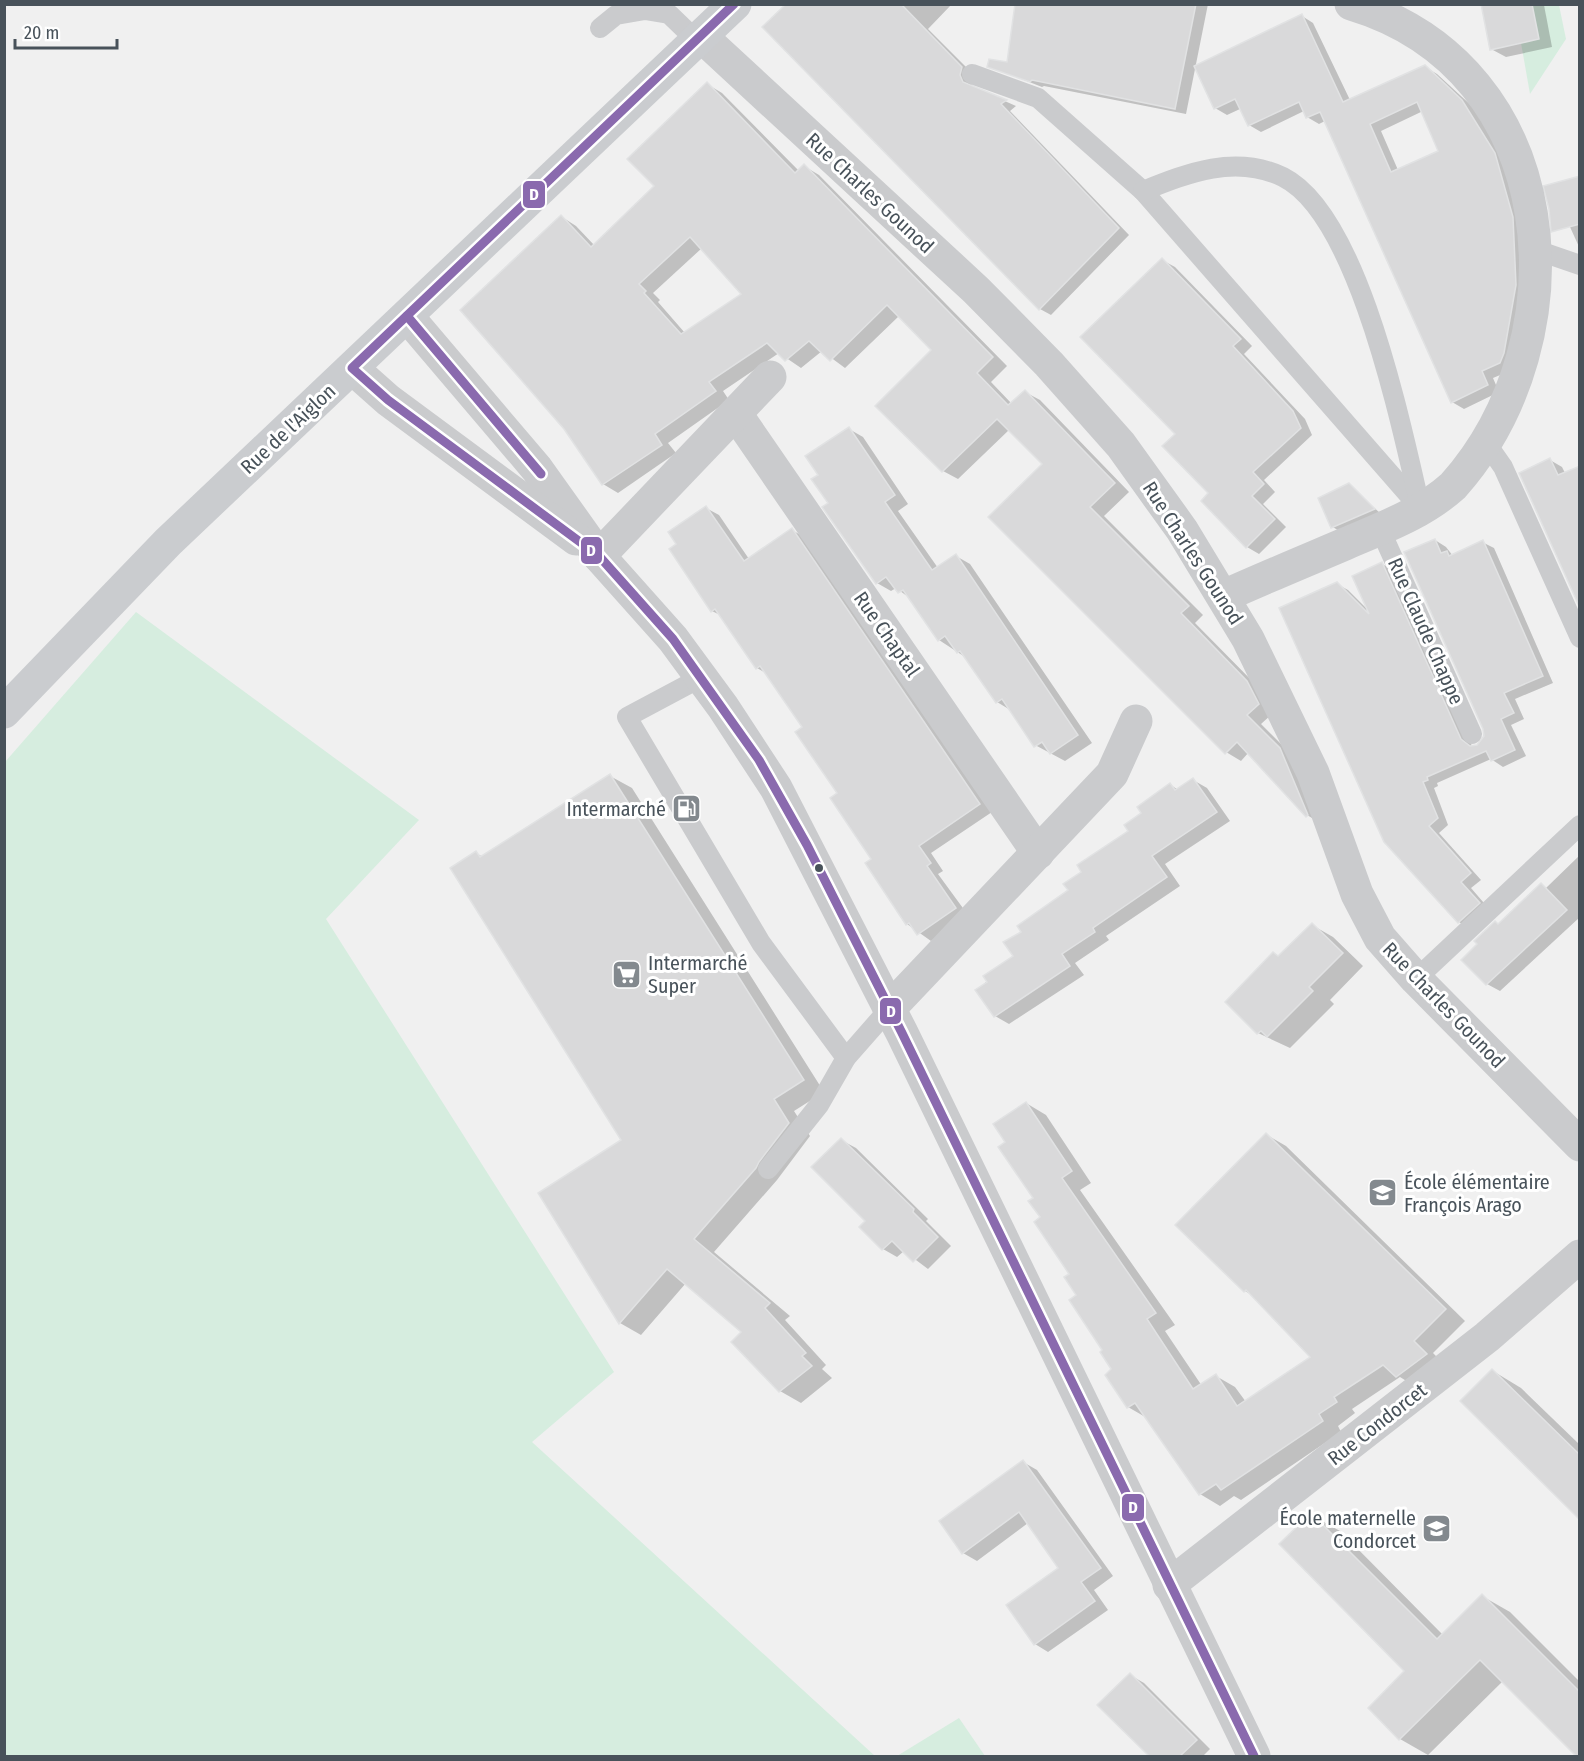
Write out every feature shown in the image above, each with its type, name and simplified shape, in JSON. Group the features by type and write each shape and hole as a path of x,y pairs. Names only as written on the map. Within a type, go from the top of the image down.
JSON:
{"main road":[{"name":"Rue de l'Aiglon","path":"4,712 161,549 735,4"}],"street":[{"path":"1224,596 1380,529 1421,509 1453,486 1489,447 1509,420 1538,355 1547,307 1548,254 1543,210 1534,177 1507,122 1462,68 1426,39 1390,18 1351,4"},
{"name":"Rue Charles Gounod","path":"699,39 976,290 1049,364 1121,445 1160,498 1224,596 1262,664 1313,773 1363,910 1380,939 1416,979 1580,1144"},
{"path":"407,316 537,469 599,556 652,614 702,677 777,788 889,1009 1254,1756"},
{"path":"352,368 388,400 599,556"},
{"path":"599,556 770,377"},
{"name":"Rue Chaptal","path":"736,414 1038,853"},
{"path":"889,1009 1112,774 1136,721"},
{"name":"Rue Condorcet","path":"1169,1586 1487,1337 1580,1256"}],"lane":[{"path":"600,28 616,15 634,10 669,9 699,39"},
{"path":"972,74 1038,98 1143,191 1421,509"},
{"path":"1143,191 1204,168 1242,166 1282,177 1299,187 1313,200 1337,238 1377,338 1421,509"},
{"path":"1548,254 1580,265"},
{"path":"1489,447 1503,467 1580,638"},
{"name":"Rue Claude Chappe","path":"1380,529 1472,734"},
{"path":"702,677 627,717 761,943 846,1059"},
{"path":"1416,979 1580,825"},
{"path":"768,1169 827,1093 846,1059 889,1009"}],"green space":[{"path":"1532,5 1559,5 1566,39 1530,94 1521,43"},
{"path":"136,612 419,820 326,919 614,1372 532,1442 875,1756 5,1756 5,762"},
{"path":"959,1718 985,1756 897,1756"}],"building":[{"path":"786,4 901,4 962,67 960,75 963,82 1007,100 1001,104 1119,228 1039,310 762,27"},
{"path":"1015,4 1196,4 1175,109 1032,80 1030,82 987,67 989,59 1007,62"},
{"path":"1481,4 1532,4 1539,39 1490,50"},
{"path":"1302,14 1343,102 1425,65 1462,100 1495,153 1513,217 1516,285 1504,353 1500,363 1482,371 1488,385 1451,403 1320,112 1306,118 1299,102 1248,126 1235,99 1214,109 1194,66","holes":["1417,102 1438,151 1391,172 1370,124"]},
{"path":"707,82 795,173 804,164 993,357 977,373 1008,405 1025,390 1115,483 1090,507 1189,606 1181,613 1247,681 1259,704 1247,715 1280,748 1308,815 1306,817 1237,742 1225,754 988,517 1042,464 997,419 942,472 875,406 931,350 887,305 830,361 809,341 785,361 767,343 709,382 716,391 655,434 662,445 602,485 564,429 460,310 561,215 591,247 654,186 627,159","holes":["690,237 741,294 681,334 644,293 646,291 639,284"]},
{"path":"1580,176 1580,224 1551,232 1549,209 1543,186"},
{"path":"1162,258 1241,339 1233,346 1293,411 1301,428 1253,472 1264,484 1252,496 1275,519 1246,548 1201,501 1208,493 1162,446 1175,434 1080,337"},
{"path":"849,427 895,495 885,502 932,570 956,554 1078,735 1050,754 1042,742 1034,747 1002,699 996,703 960,651 957,653 945,636 938,641 903,590 898,593 886,577 876,584 822,507 828,503 811,479 818,475 805,456"},
{"path":"1550,458 1558,475 1580,466 1580,608 1519,473"},
{"path":"1349,483 1375,509 1331,528 1318,498"},
{"path":"706,506 744,561 792,528 980,804 919,846 931,863 927,866 956,908 917,935 909,923 906,925 865,863 871,859 830,798 837,793 795,732 802,727 760,666 756,669 715,609 711,612 669,549 676,544 668,532"},
{"path":"1435,539 1441,553 1447,551 1449,556 1483,540 1543,676 1504,693 1514,713 1501,719 1515,750 1491,761 1486,751 1427,777 1428,780 1423,782 1438,818 1429,826 1471,873 1461,882 1480,903 1458,923 1384,842 1279,608 1337,582 1369,614 1352,576 1382,562 1461,739 1470,746 1477,745 1484,736 1483,729 1404,552"},
{"name":"Intermarché Super","path":"610,774 804,1080 774,1099 789,1123 756,1168 694,1239 770,1303 765,1308 806,1353 802,1356 812,1366 779,1392 731,1342 741,1332 667,1269 619,1324 538,1193 621,1140 450,868 476,851 480,857"},
{"path":"1193,778 1217,812 1152,856 1167,877 1093,928 1095,932 1062,954 1070,966 994,1017 975,990 987,982 983,976 1013,956 1003,942 1021,932 1017,926 1068,890 1063,884 1081,872 1077,865 1128,831 1124,825 1141,813 1137,807 1170,783 1175,790"},
{"path":"1541,883 1567,910 1486,985 1461,960 1477,944 1474,941 1495,921 1498,924"},
{"path":"1312,923 1343,953 1309,987 1313,991 1267,1037 1261,1031 1257,1034 1225,1002 1273,952 1278,956"},
{"path":"1026,1102 1072,1171 1062,1178 1156,1313 1147,1319 1193,1389 1216,1374 1237,1406 1310,1357 1246,1290 1244,1292 1175,1225 1266,1133 1446,1309 1414,1341 1427,1354 1396,1377 1383,1365 1334,1397 1337,1402 1319,1414 1323,1421 1221,1490 1216,1484 1199,1495 1135,1403 1127,1408 1105,1375 1111,1369 1100,1352 1102,1350 1069,1300 1076,1295 1064,1277 1069,1274 1034,1222 1040,1217 1028,1201 1033,1198 998,1147 1005,1142 993,1124"},
{"path":"841,1138 914,1209 913,1212 938,1237 913,1262 892,1241 882,1250 859,1227 865,1221 811,1167"},
{"path":"1492,1369 1580,1455 1580,1520 1460,1401"},
{"path":"1023,1460 1101,1568 1081,1582 1095,1601 1034,1645 1006,1605 1058,1568 1019,1512 962,1554 939,1521"},
{"path":"1311,1513 1437,1639 1482,1594 1580,1692 1580,1756 1576,1756 1480,1660 1399,1740 1368,1708 1404,1671 1279,1544"},
{"path":"1130,1673 1197,1740 1180,1756 1149,1756 1097,1705"}],"transit line":[{"name":"D","path":"734,4 352,368 388,400 599,556 673,639 759,760 807,845 902,1033 1254,1756"},
{"name":"D","path":"407,316 541,474"}],"place":[{"name":"Intermarché","path":"687,809"},
{"name":"Intermarché Super","path":"627,974"},
{"name":"École élémentaire François Arago","path":"1383,1193"},
{"name":"École maternelle Condorcet","path":"1437,1529"}]}
